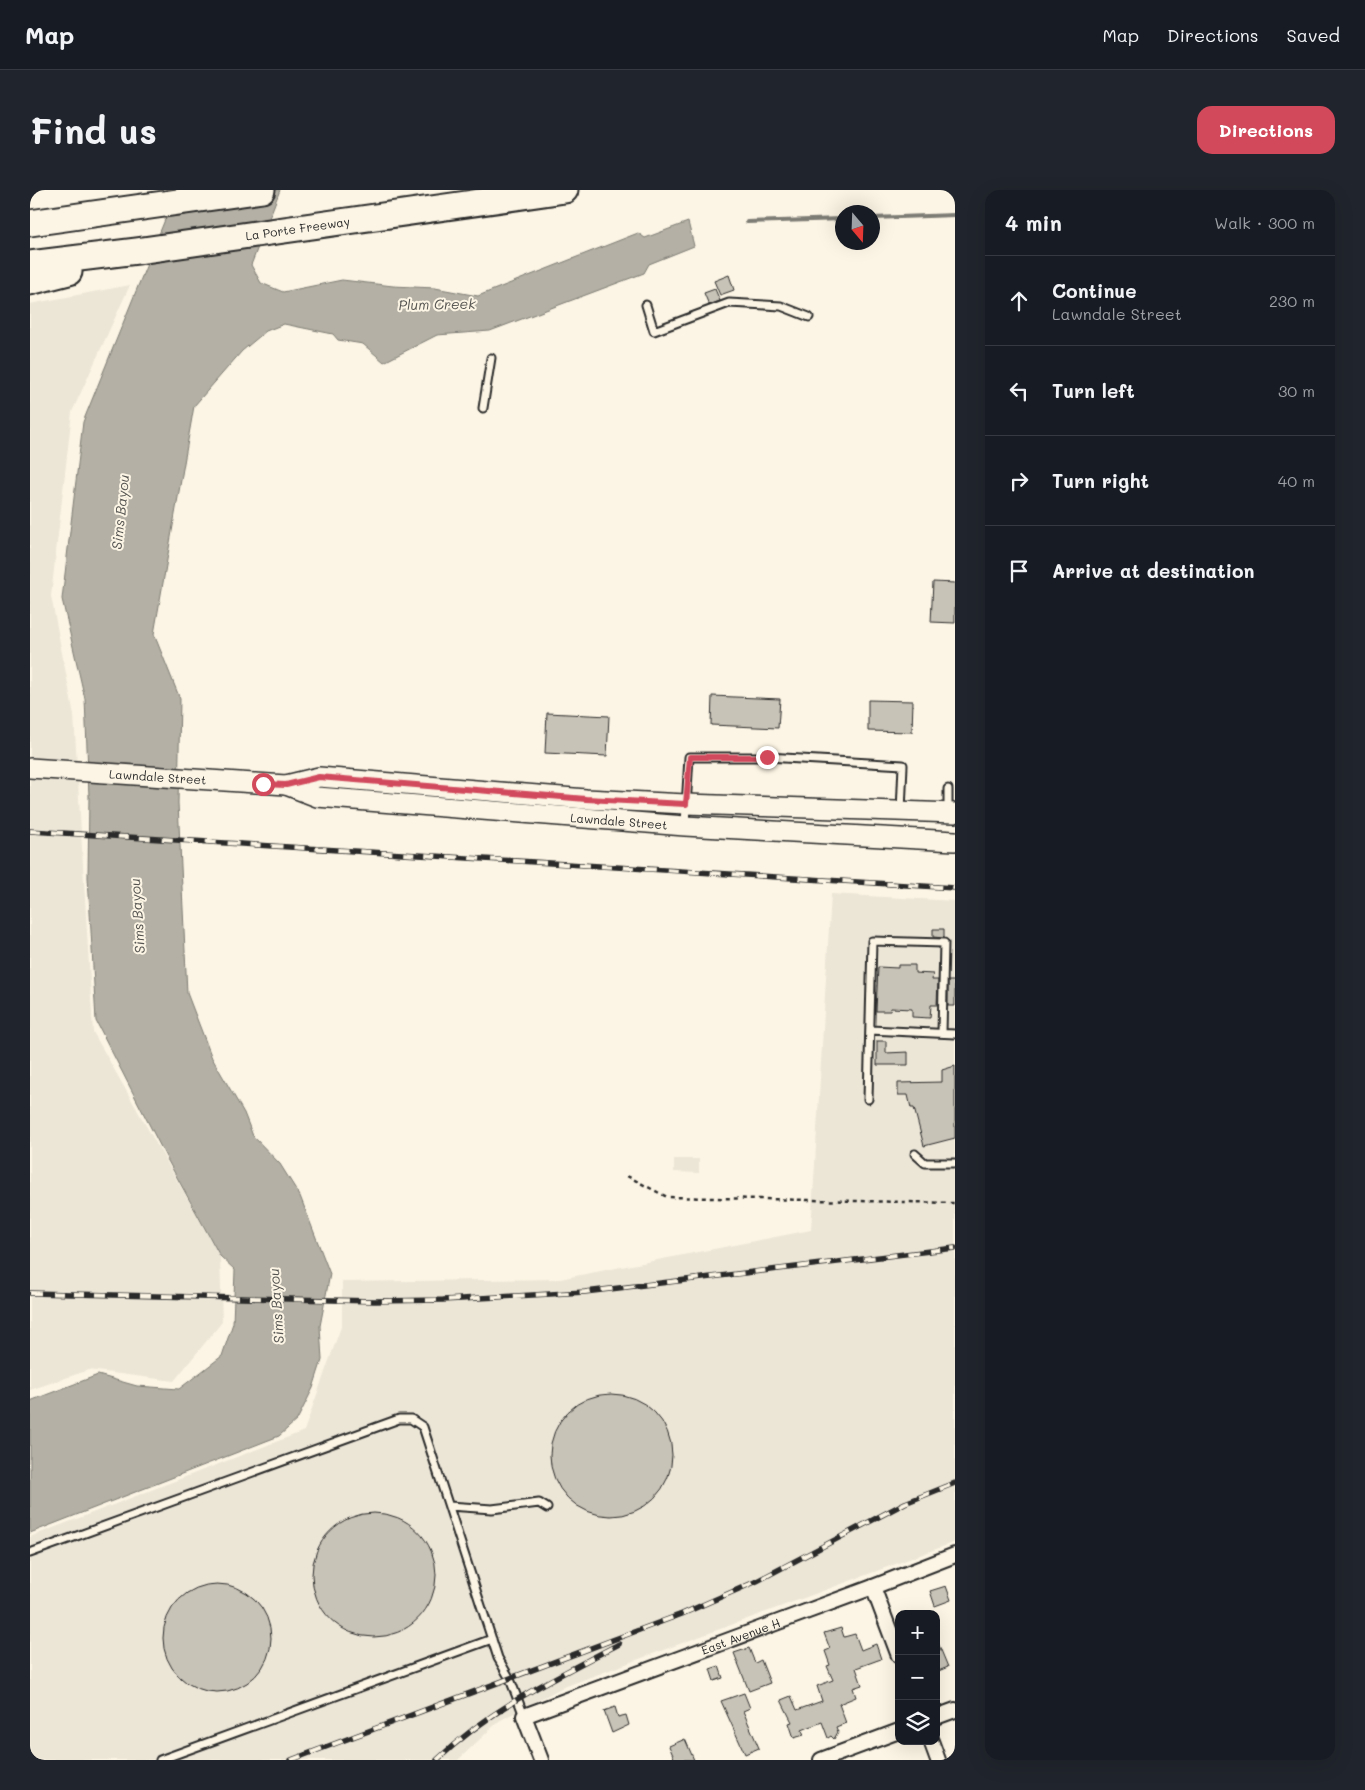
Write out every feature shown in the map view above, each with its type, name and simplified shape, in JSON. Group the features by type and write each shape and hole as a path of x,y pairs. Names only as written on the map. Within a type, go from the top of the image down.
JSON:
{"highway":[{"path":"30,223 262,190"},
{"name":"La Porte Freeway","path":"40,271 137,251 565,190"},
{"path":"30,217 75,217"}],"main road":[{"name":"Lawndale Street","path":"30,768 263,784 286,785 319,777 586,799 952,812"},
{"name":"Lawndale Street","path":"286,785 317,797 685,826 955,840"}],"street":[{"name":"East Avenue H","path":"524,1716 955,1555"},
{"path":"873,1587 899,1655"},
{"path":"940,1716 955,1710"},
{"path":"524,1716 541,1760"},
{"path":"821,1760 895,1732"},
{"path":"932,1745 938,1760"}],"lane":[{"path":"646,305 654,331 729,303 781,306 809,317"},
{"path":"483,408 491,358"},
{"path":"685,826 690,757 767,757 903,765 901,811"},
{"path":"948,789 952,812"},
{"path":"868,1099 872,941 944,943 942,1034"},
{"path":"870,1030 955,1034"},
{"path":"915,1154 925,1163 955,1163"},
{"path":"30,1554 399,1419 410,1419 423,1427 498,1658 510,1679 524,1716"},
{"path":"449,1506 492,1509 539,1502 547,1508"},
{"path":"160,1760 492,1639"}],"path":[{"path":"627,1176 667,1197 955,1203"}],"shaded area":[{"path":"130,285 72,412 51,596 74,715 93,1032 220,1256 222,1322 174,1381 89,1370 30,1390 30,304"},
{"path":"831,894 955,901 955,1542 561,1688 499,1721 458,1760 30,1760 30,1537 304,1431 342,1324 342,1282 560,1279 811,1230"},
{"path":"674,1159 699,1159 699,1173 674,1172"}],"water":[{"name":"Sims Bayou","path":"177,190 280,190 251,265 261,283 283,292 342,280 393,286 435,288 478,296 638,233 645,238 688,222 694,246 649,264 644,273 490,331 437,335 384,362 363,344 338,340 333,334 284,324 266,331 242,351 194,406 154,634 180,699 178,803 187,993 212,1058 244,1113 253,1136 280,1164 300,1196 330,1274 320,1326 322,1360 313,1388 297,1420 279,1436 30,1533 30,1401 98,1375 137,1386 179,1389 222,1356 233,1323 235,1270 220,1256 167,1159 96,1021 88,877 89,796 85,699 62,599 83,422"}],"building":[{"path":"729,275 734,290 720,295 714,281"},
{"path":"715,289 720,301 709,305 704,293"},
{"path":"933,582 955,583 955,623 931,622"},
{"path":"712,696 780,699 778,728 711,725"},
{"path":"868,700 913,701 912,732 868,731"},
{"path":"547,713 609,716 607,756 545,753"},
{"path":"933,929 944,929 944,938 933,937"},
{"path":"898,965 915,965 915,973 933,974 932,980 938,980 937,1005 931,1005 930,1018 912,1017 912,1009 891,1008 890,1011 876,1011 878,967 898,968"},
{"path":"948,981 955,981 955,1006 948,1006"},
{"path":"877,1041 886,1041 886,1053 908,1052 908,1065 877,1065"},
{"path":"955,1066 955,1138 924,1146 914,1108 911,1108 908,1095 898,1095 898,1083 942,1082 942,1070"},
{"path":"611,1394 623,1395 634,1399 645,1404 654,1412 662,1421 667,1432 671,1443 671,1467 667,1478 662,1489 654,1498 645,1506 634,1511 623,1515 611,1516 599,1515 588,1511 577,1506 568,1498 560,1489 555,1478 551,1467 550,1455 551,1443 555,1432 560,1421 568,1412 577,1404 588,1399 599,1395"},
{"path":"374,1513 398,1517 418,1531 432,1551 436,1575 432,1599 418,1619 398,1633 374,1637 350,1633 330,1619 316,1599 312,1575 316,1551 330,1531 350,1517"},
{"path":"217,1584 238,1588 255,1600 267,1617 271,1638 267,1659 255,1676 238,1688 217,1692 196,1688 179,1676 167,1659 163,1638 167,1617 179,1600 196,1588"},
{"path":"946,1586 951,1600 935,1606 930,1591"},
{"path":"841,1628 844,1637 855,1634 861,1650 876,1644 881,1659 856,1668 862,1685 853,1688 856,1697 839,1704 846,1723 836,1727 838,1732 834,1739 831,1736 828,1738 822,1722 802,1730 804,1735 794,1738 789,1723 792,1722 781,1700 791,1696 797,1710 822,1701 817,1686 833,1680 827,1666 830,1665 825,1651 830,1649 824,1633"},
{"path":"749,1648 755,1663 761,1660 770,1683 749,1691 734,1653"},
{"path":"940,1648 948,1667 940,1670"},
{"path":"719,1666 723,1678 714,1681 710,1669"},
{"path":"744,1693 750,1708 743,1711 759,1748 745,1754 721,1701"},
{"path":"615,1707 618,1717 626,1715 629,1725 612,1733 604,1711"},
{"path":"685,1739 694,1760 675,1760 669,1746"}],"waterway":[{"name":"Plum Creek","path":"880,218 955,215"},
{"name":"Plum Creek","path":"747,222 835,219"}],"railway":[{"path":"30,831 955,888"},
{"path":"30,1293 374,1301 443,1300 585,1292 955,1248"},
{"path":"291,1760 682,1614 757,1581 905,1503 955,1483"},
{"path":"437,1760 457,1742 501,1710 547,1682 619,1644"}],"route":[{"path":"263,784 286,785 319,777 586,799 686,804 690,757 767,757"}]}
